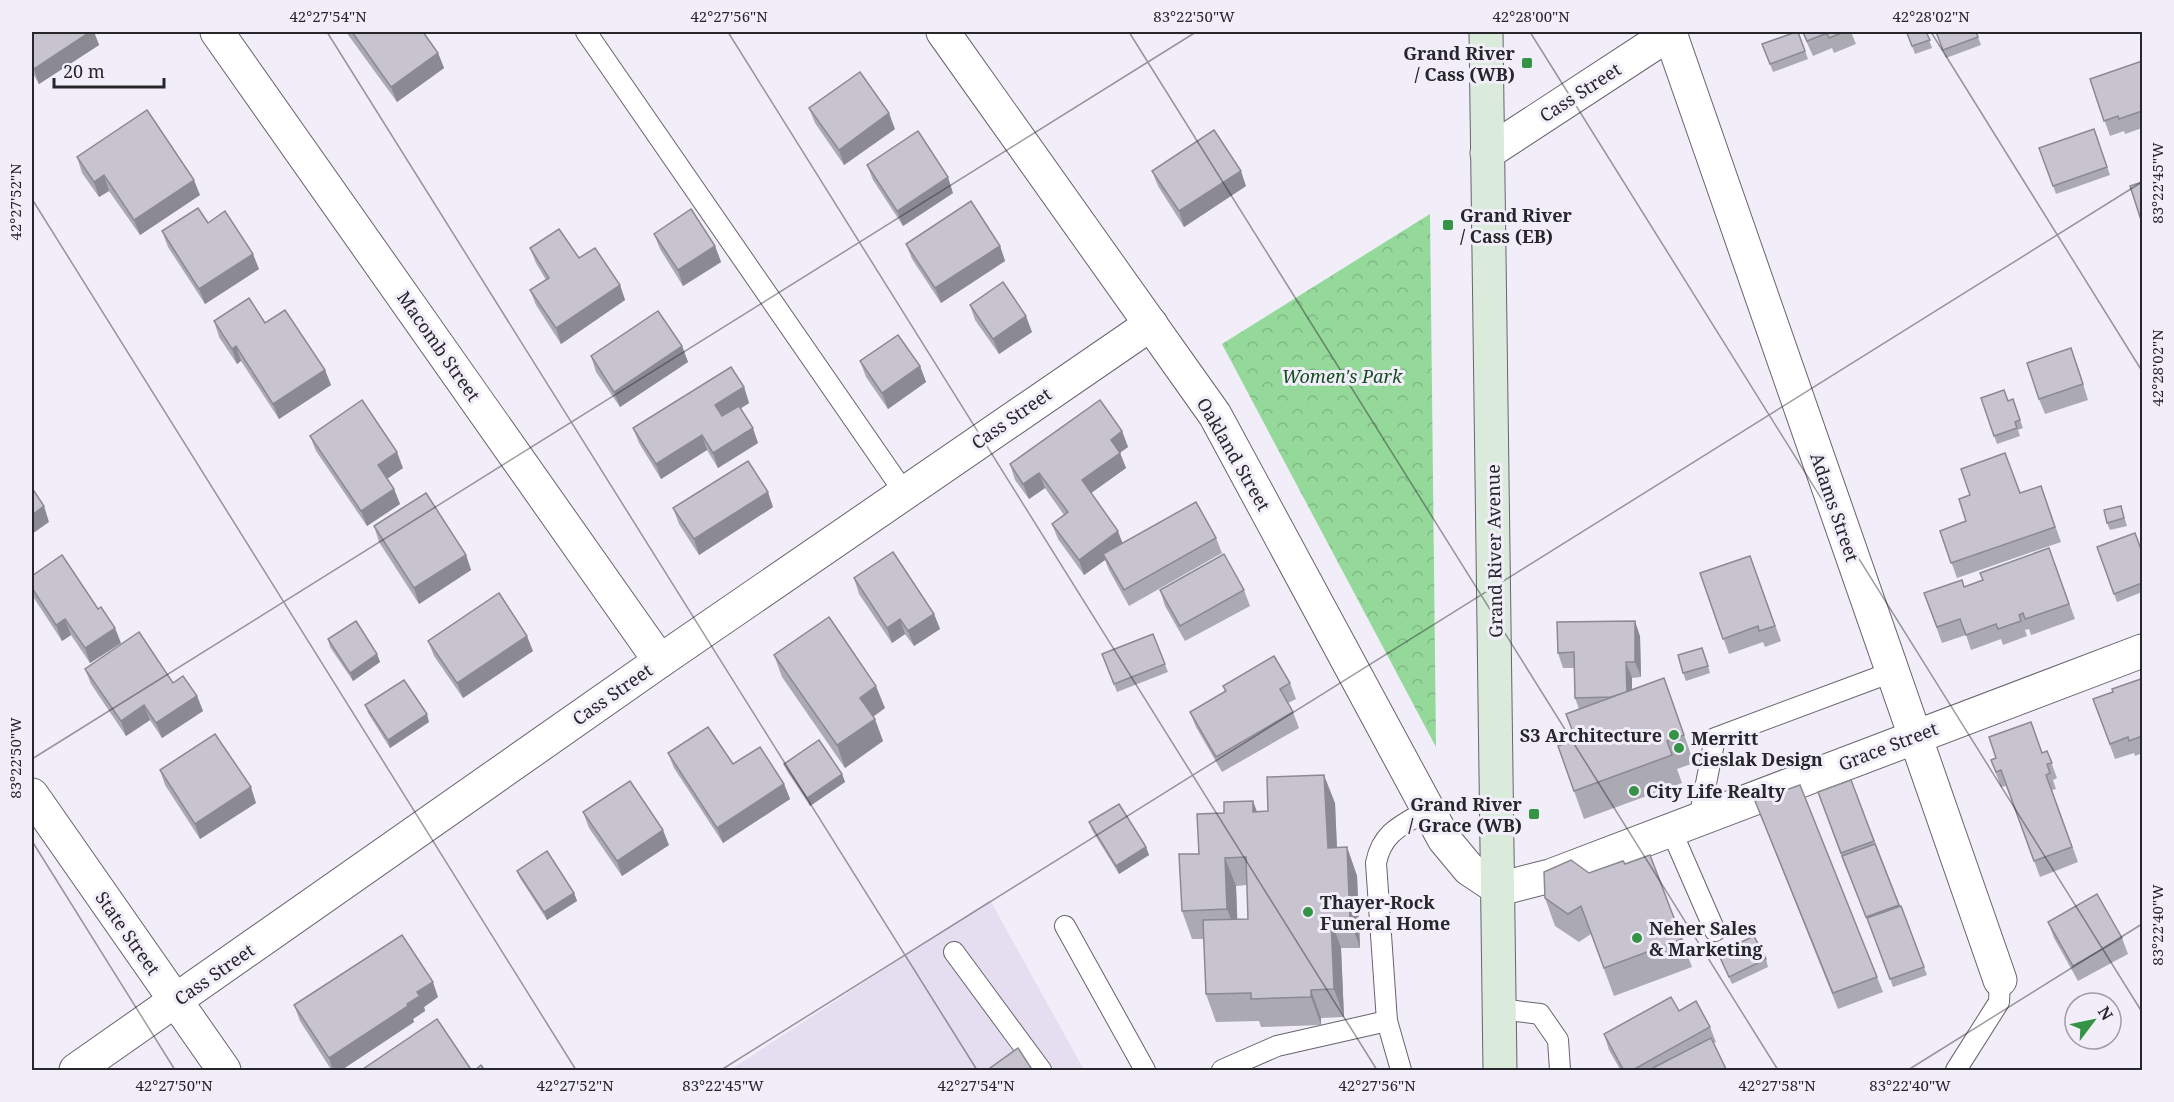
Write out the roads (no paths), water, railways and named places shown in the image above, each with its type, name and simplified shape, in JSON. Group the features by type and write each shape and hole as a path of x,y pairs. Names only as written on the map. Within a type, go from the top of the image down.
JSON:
{"main road":[{"name":"Grand River Avenue","path":"1486,32 1500,1071"}],"street":[{"name":"Macomb Street","path":"217,32 660,661"},
{"name":"Oakland Street","path":"943,32 1215,415 1444,839 1469,870 1498,889"},
{"name":"Cass Street","path":"1487,153 1671,32"},
{"name":"Adams Street","path":"1671,32 2000,980"},
{"name":"Cass Street","path":"76,1071 660,661 1151,324"},
{"name":"Grace Street","path":"1498,889 1551,876 2142,651"},
{"name":"State Street","path":"32,795 224,1071"}],"lane":[{"path":"586,32 904,492"},
{"path":"1715,931 1685,824 1715,738 1892,672"},
{"path":"1401,1071 1387,1021 1376,863 1380,845 1396,828 1428,810"},
{"path":"1065,926 1145,1071"},
{"path":"954,952 1041,1071"},
{"path":"1956,1071 1999,1002 2000,980"},
{"path":"1500,1009 1539,1014 1558,1040 1560,1071"},
{"path":"1222,1071 1277,1046 1387,1021"}],"place":[{"name":"Grand River / Cass (WB)","path":"1527,63"},
{"name":"Grand River / Cass (EB)","path":"1448,225"},
{"name":"S3 Architecture","path":"1674,735"},
{"name":"Merritt Cieslak Design","path":"1679,748"},
{"name":"City Life Realty","path":"1634,791"},
{"name":"Grand River / Grace (WB)","path":"1534,814"},
{"name":"Thayer-Rock Funeral Home","path":"1308,912"},
{"name":"Neher Sales & Marketing","path":"1637,938"}],"park label":[{"name":"Women's Park","path":"1342,376"}]}
